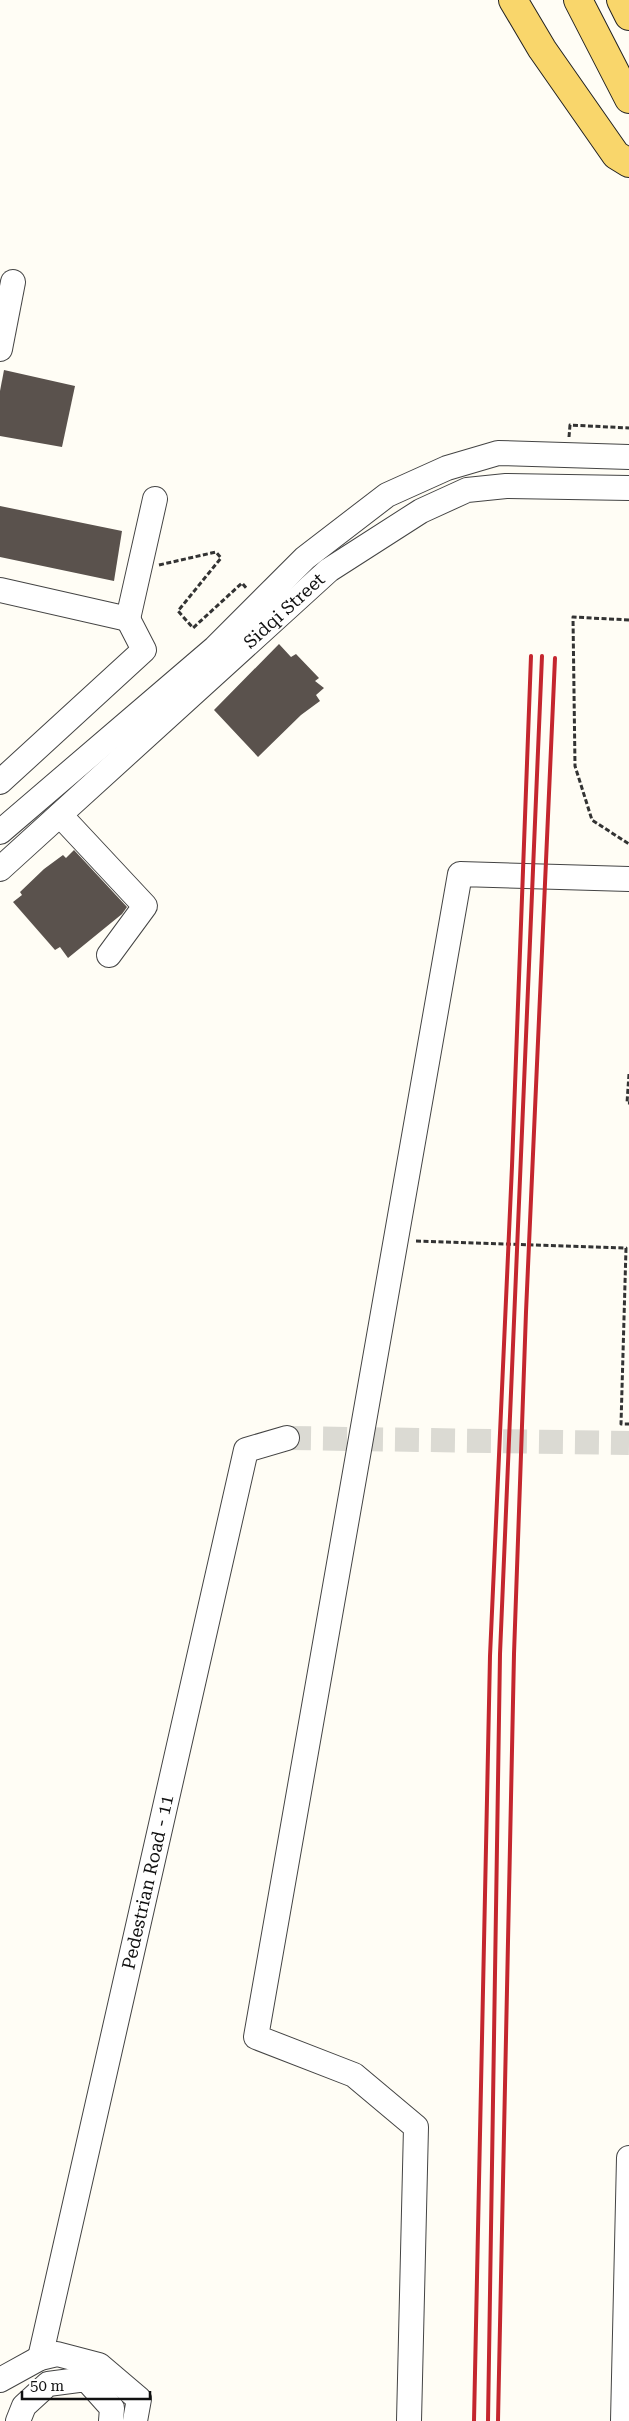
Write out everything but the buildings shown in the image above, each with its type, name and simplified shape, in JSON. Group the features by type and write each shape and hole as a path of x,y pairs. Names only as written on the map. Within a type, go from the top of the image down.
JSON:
{"main road":[{"path":"513,0 542,49 616,155 629,163"},
{"path":"578,0 629,99"},
{"path":"621,0 629,16"}],"street":[{"path":"0,349 13,282"},
{"name":"Sidqi Street","path":"0,832 215,648 305,558 387,495 447,468 498,454 629,457"},
{"name":"Sidqi Street","path":"0,869 329,570 421,511 467,490 506,486 629,488"},
{"path":"2,779 144,650 128,619 155,499"},
{"path":"0,590 128,619"},
{"path":"258,603 274,620"},
{"path":"60,815 145,906 109,955"},
{"path":"409,2421 416,2127 354,2075 256,2037 460,874 629,879"},
{"name":"Pedestrian Road - 11","path":"40,2358 246,1450 287,1438"},
{"path":"623,2421 629,2158"},
{"path":"0,2380 40,2358 58,2354 99,2365 139,2399 135,2421"},
{"path":"18,2421 24,2406 48,2384 86,2379 112,2408 111,2421"}],"path":[{"path":"570,425 629,428"},
{"path":"139,570 216,552 221,558 178,611 194,628 242,583 258,603"},
{"path":"629,620 573,617 575,766 592,820 629,844"},
{"path":"629,1074 627,1103 629,1103"},
{"path":"396,1240 626,1248 621,1424 629,1424"}],"tunnel":[{"path":"287,1438 629,1443"}],"railway":[{"path":"474,2421 490,1656 512,1166 531,656"},
{"path":"488,2421 500,1654 542,656"},
{"path":"498,2421 514,1654 526,1312 555,658"}]}
